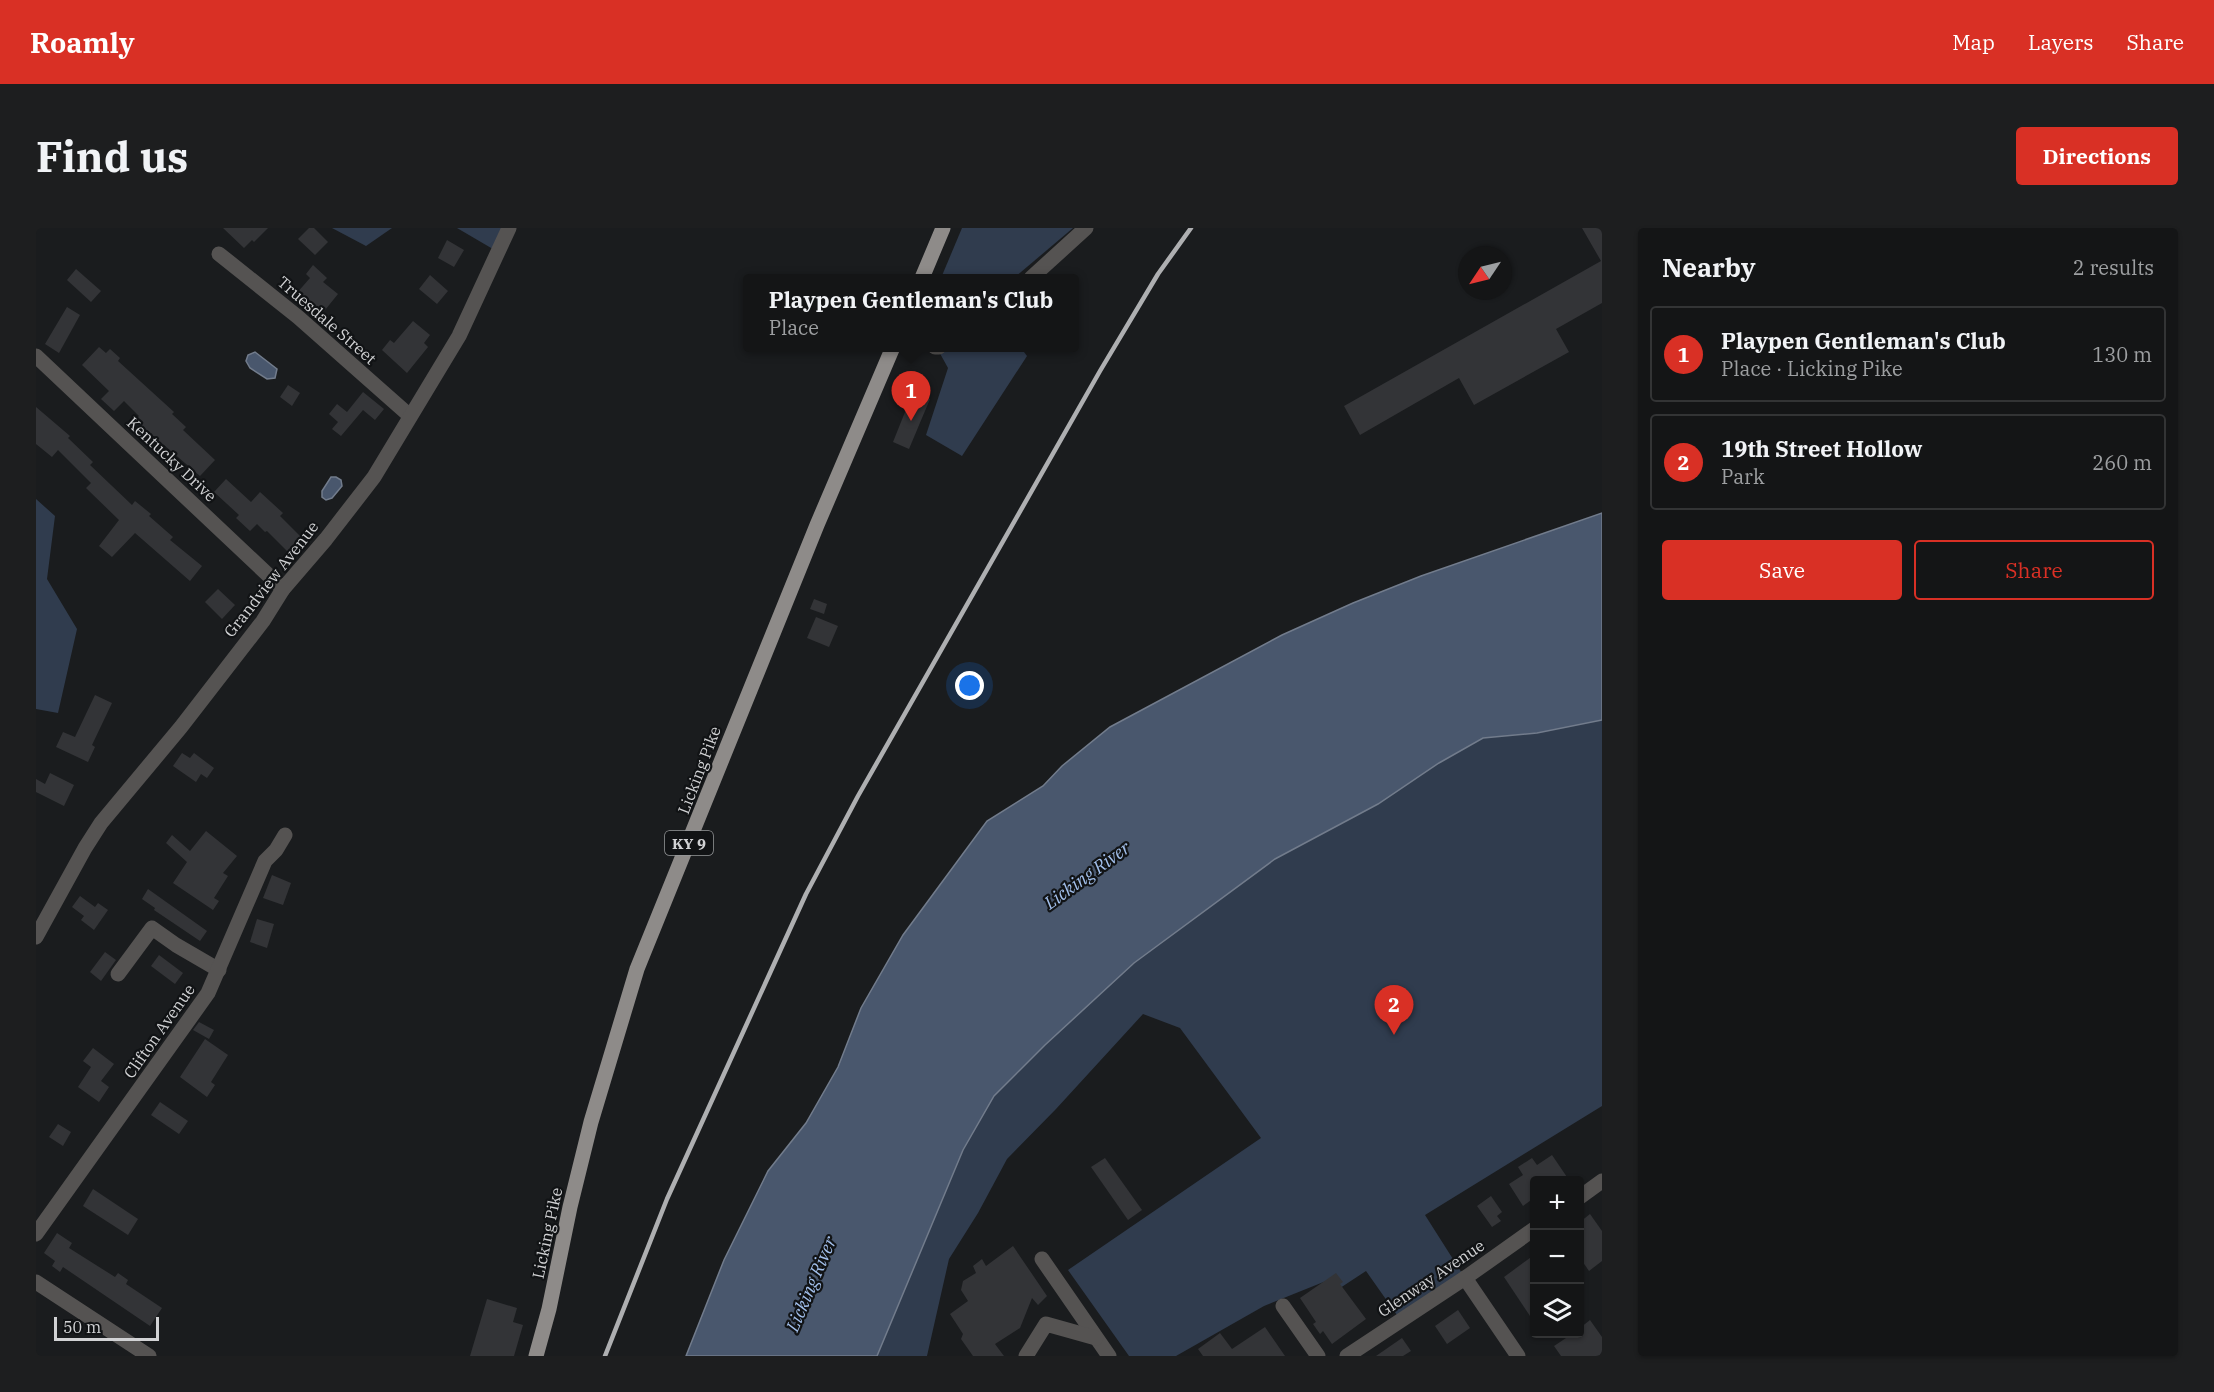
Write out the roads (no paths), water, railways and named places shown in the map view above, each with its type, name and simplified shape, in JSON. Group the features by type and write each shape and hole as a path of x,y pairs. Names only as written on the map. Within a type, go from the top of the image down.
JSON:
{"main road":[{"path":"924,274 943,228"},
{"name":"Licking Pike","path":"536,1356 549,1310 570,1207 591,1122 637,969 817,525 891,352"}],"street":[{"name":"Grandview Avenue","path":"36,937 101,823 181,727 262,621 283,589 327,539 374,477 459,336 509,228"},
{"path":"1036,274 1086,228"},
{"name":"Truesdale Street","path":"219,254 298,317 410,416"},
{"name":"Kentucky Drive","path":"36,356 283,589"},
{"name":"Clifton Avenue","path":"36,1234 208,993 265,861 276,850 285,835"},
{"path":"118,974 152,928 219,970"},
{"path":"1584,1194 1602,1181"},
{"name":"Glenway Avenue","path":"1347,1356 1533,1230"},
{"path":"1042,1259 1109,1356"},
{"path":"1465,1278 1518,1356"},
{"path":"36,1282 149,1356"},
{"path":"1283,1306 1318,1356"},
{"path":"1026,1356 1046,1324 1096,1338"}],"water":[{"path":"255,352 277,369 275,378 267,379 250,368 246,361 248,355"},
{"path":"331,477 341,480 342,486 332,498 326,500 322,497 322,491"},
{"name":"Licking River","path":"1602,513 1602,720 1537,733 1483,738 1439,763 1378,804 1275,859 1134,963 1045,1045 994,1096 963,1150 877,1356 686,1356 724,1260 768,1171 806,1123 838,1067 861,1008 903,935 987,821 1043,786 1062,766 1110,727 1282,635 1421,576"}],"railway":[{"path":"605,1356 667,1199 806,894 858,796 1100,371 1158,274 1191,228"}],"place":[{"name":"Playpen Gentleman's Club","path":"911,421"},
{"name":"19th Street Hollow","path":"1394,1035"}]}
